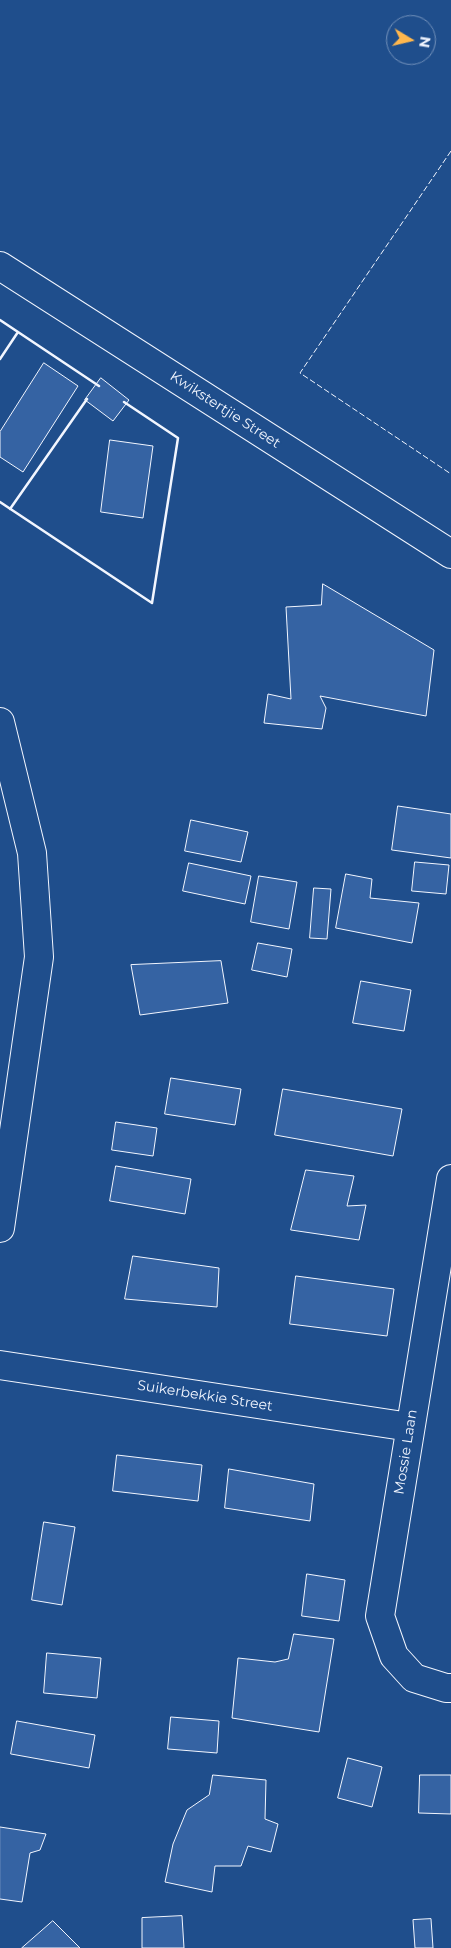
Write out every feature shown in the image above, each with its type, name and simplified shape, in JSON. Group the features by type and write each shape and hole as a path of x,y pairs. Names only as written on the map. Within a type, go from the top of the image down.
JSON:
{"street":[{"name":"Kwikstertjie Street","path":"0,266 451,554"},
{"path":"0,722 32,853 39,957 0,1228"},
{"name":"Mossie Laan","path":"451,1179 380,1616 394,1656 414,1678 451,1688"},
{"name":"Suikerbekkie Street","path":"0,1365 410,1427"}],"building":[{"path":"44,363 78,386 23,472 0,457 0,432"},
{"path":"101,378 129,400 113,421 85,400"},
{"path":"110,440 153,446 143,518 101,512"},
{"path":"323,584 434,650 426,716 320,696 326,708 322,729 264,723 268,694 291,699 286,607 321,605"},
{"path":"398,806 451,814 451,858 392,850"},
{"path":"191,820 248,832 241,862 185,851"},
{"path":"415,862 449,865 446,894 412,891"},
{"path":"189,863 251,876 245,904 183,891"},
{"path":"346,874 372,879 370,898 419,903 412,943 336,928"},
{"path":"259,876 297,882 289,929 251,922"},
{"path":"314,888 331,889 327,939 310,938"},
{"path":"258,943 292,949 287,977 252,970"},
{"path":"221,961 228,1003 140,1015 131,965"},
{"path":"361,981 411,990 404,1031 353,1023"},
{"path":"171,1078 241,1089 235,1125 165,1114"},
{"path":"283,1089 402,1109 393,1156 275,1135"},
{"path":"116,1122 157,1128 153,1156 112,1150"},
{"path":"116,1166 191,1179 185,1214 110,1201"},
{"path":"306,1170 354,1176 347,1206 366,1205 359,1240 291,1230"},
{"path":"133,1256 219,1268 217,1307 125,1299"},
{"path":"296,1276 394,1289 387,1336 290,1324"},
{"path":"117,1455 202,1465 198,1501 113,1491"},
{"path":"229,1469 314,1484 310,1521 225,1508"},
{"path":"44,1522 75,1527 62,1605 32,1600"},
{"path":"307,1574 345,1580 339,1621 302,1616"},
{"path":"294,1634 334,1639 319,1732 232,1718 238,1658 275,1662 288,1659"},
{"path":"47,1653 101,1658 97,1698 44,1693"},
{"path":"171,1717 219,1721 217,1753 168,1749"},
{"path":"17,1721 95,1735 89,1768 11,1754"},
{"path":"348,1758 382,1767 372,1807 338,1798"},
{"path":"213,1775 266,1780 265,1819 278,1824 271,1852 248,1846 241,1866 215,1866 212,1892 165,1882 173,1844 187,1810 209,1795"},
{"path":"420,1775 451,1775 451,1814 419,1813"},
{"path":"0,1827 46,1834 40,1850 30,1853 22,1902 0,1899"},
{"path":"182,1916 184,1948 142,1948 142,1918"},
{"path":"431,1919 433,1948 415,1948 413,1920"},
{"path":"53,1921 80,1948 22,1948"}],"fence":[{"path":"451,151 300,373 451,474"}],"wall":[{"path":"0,320 99,386"},
{"path":"0,359 18,332"},
{"path":"10,509 87,399"},
{"path":"0,502 152,603 178,438 124,402"}]}
